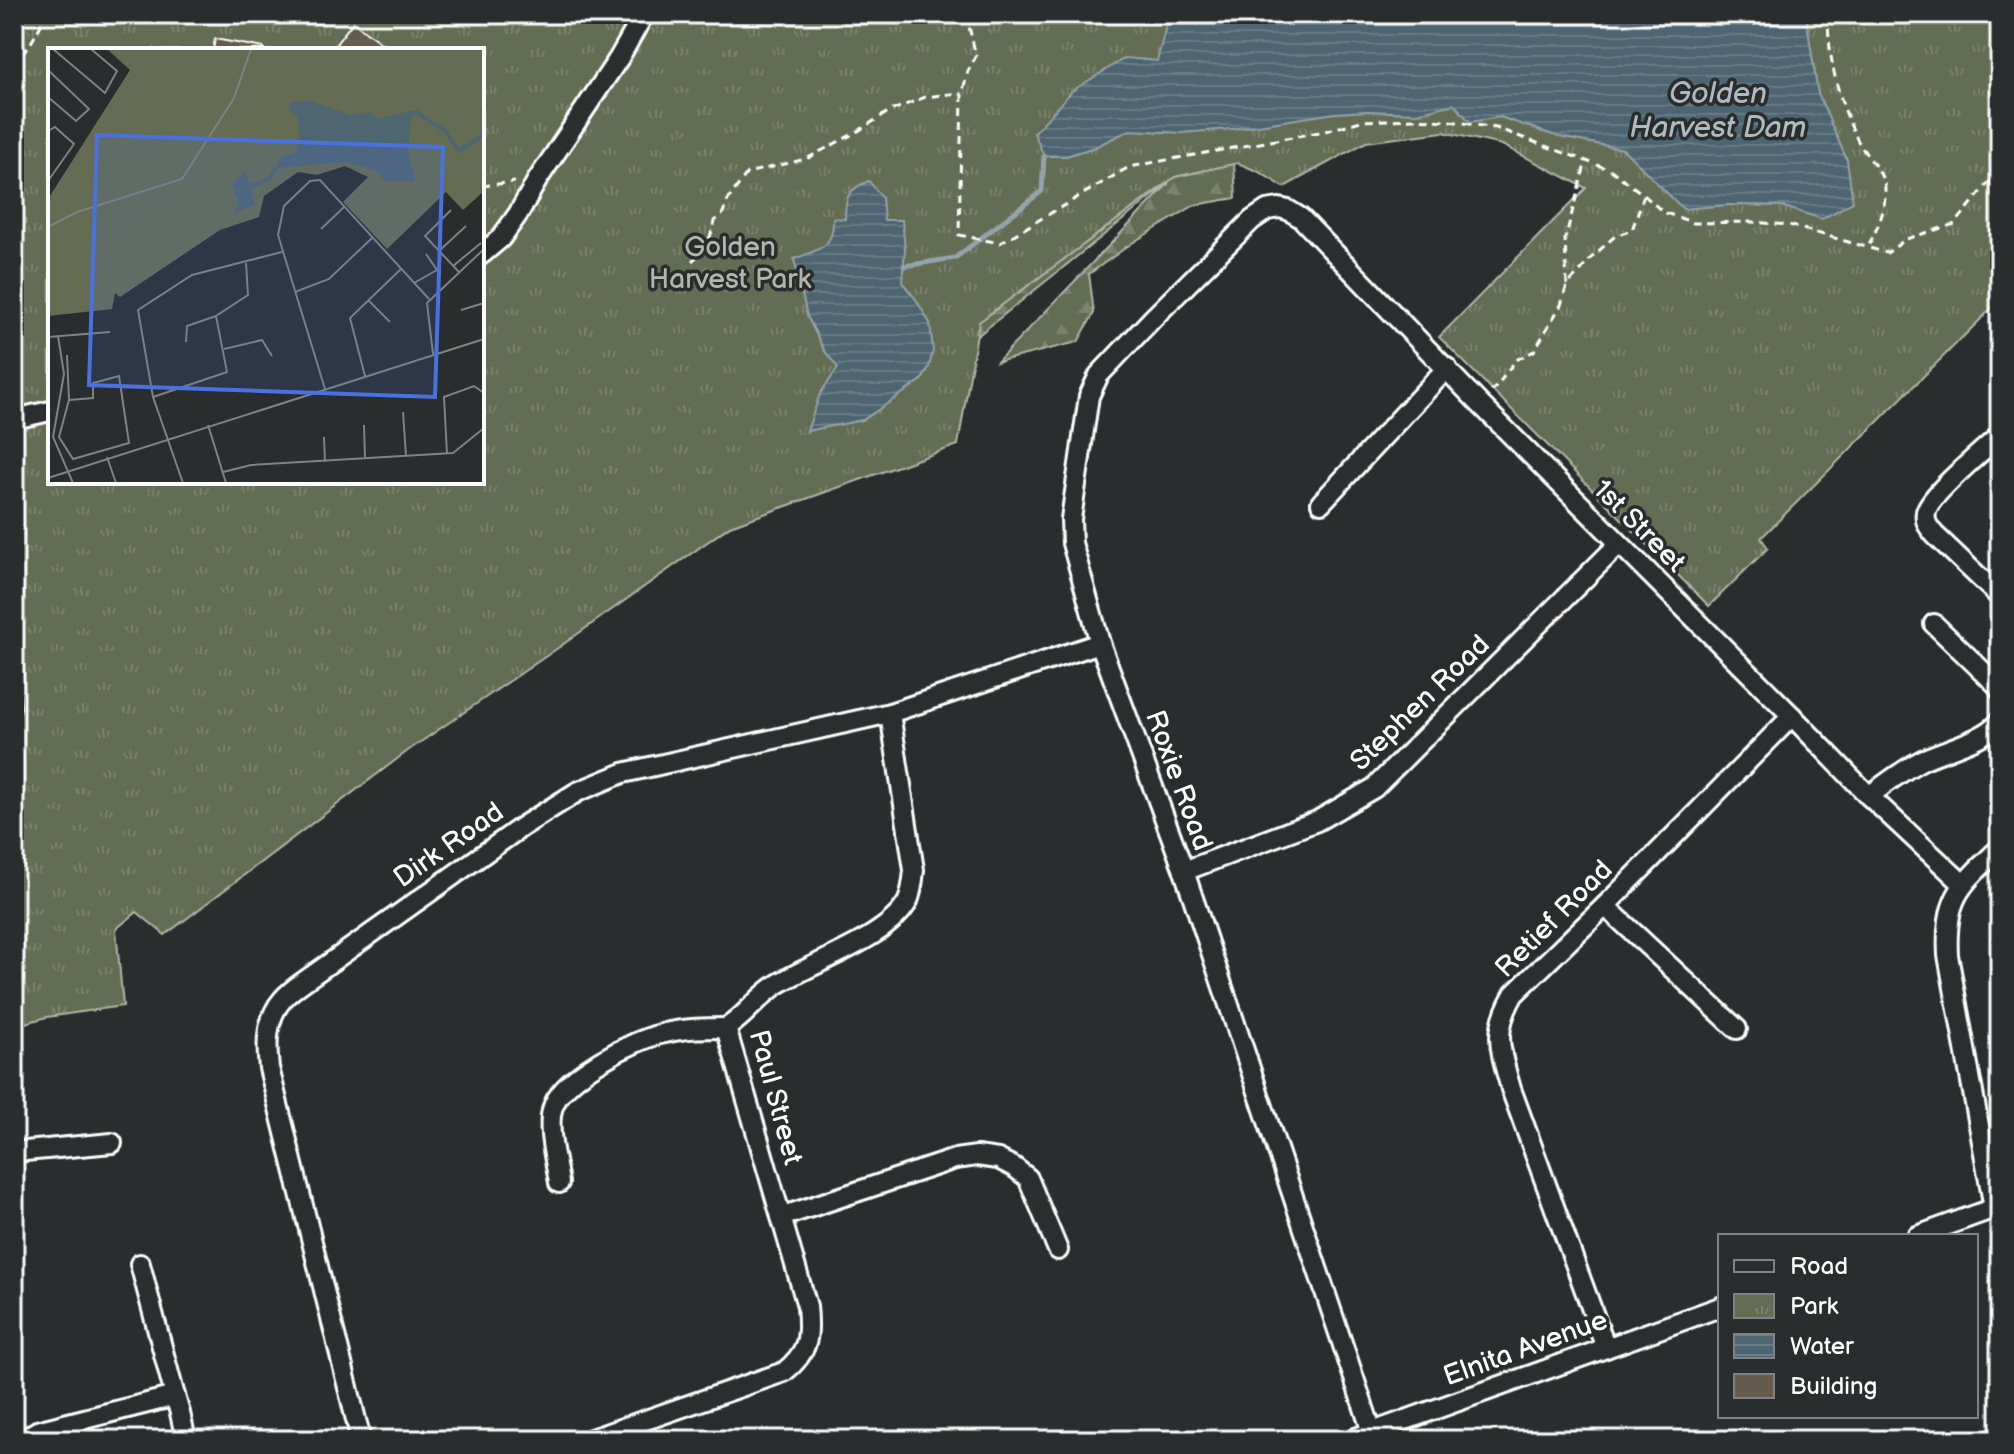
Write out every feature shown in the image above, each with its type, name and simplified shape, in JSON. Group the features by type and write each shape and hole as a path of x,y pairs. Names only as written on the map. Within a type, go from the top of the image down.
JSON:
{"street":[{"path":"484,252 501,238 518,214 644,14"},
{"name":"1st Street","path":"1279,208 1301,218 1477,401 1869,796 1963,884"},
{"name":"Roxie Road","path":"1279,208 1267,210 1252,220 1099,375 1089,396 1071,519 1072,543 1100,643 1184,871 1372,1432"},
{"path":"1321,503 1447,368"},
{"path":"14,419 48,411"},
{"path":"2000,435 1939,492 1927,507 1926,520 1928,528 2000,597"},
{"name":"Stephen Road","path":"1184,871 1317,821 1374,788 1619,544"},
{"path":"1934,624 2000,690"},
{"name":"Dirk Road","path":"361,1440 269,1068 268,1033 275,1011 283,999 523,826 577,792 623,773 890,713 1100,643"},
{"name":"Paul Street","path":"588,1440 784,1372 797,1362 804,1351 809,1332 807,1306 726,1028 780,983 889,923 907,902 913,887 914,870 890,713"},
{"name":"Retief Road","path":"1606,1348 1511,1089 1500,1052 1499,1032 1504,1012 1514,994 1792,716"},
{"path":"1869,796 1921,761 1989,732 2000,721"},
{"path":"1923,1234 1997,1207 1948,955 1947,933 1950,908 1963,884 2000,848"},
{"path":"1605,906 1737,1029"},
{"path":"559,1183 550,1120 554,1103 563,1089 601,1062 646,1038 693,1028 726,1028"},
{"path":"14,1152 112,1143"},
{"path":"781,1217 955,1159 977,1156 998,1159 1028,1178 1058,1250"},
{"path":"140,1264 186,1440"},
{"name":"Elnita Avenue","path":"1350,1440 1718,1308"},
{"path":"23,1440 37,1431 175,1396"}],"path":[{"path":"14,65 47,14"},
{"path":"753,14 809,17 878,14"},
{"path":"966,14 976,56 962,94 959,235 1000,243 1129,167 1361,121 1415,119 1496,128 1611,170 1663,212 1694,223 1789,225 1887,253 1906,239 1955,224 2000,169"},
{"path":"1828,14 1831,63 1842,103 1859,143 1885,188 1881,222 1867,248"},
{"path":"692,261 712,235 714,221 722,215 728,200 747,173 806,159 888,112 925,97 962,94"},
{"path":"1477,401 1496,387 1516,360 1534,351 1561,305 1567,285 1565,239 1586,161"},
{"path":"484,186 538,179"},
{"path":"1567,285 1615,236 1632,230 1644,195"}],"green space":[{"name":"Golden Harvest Park","path":"14,14 2000,14 2000,300 1761,538 1768,548 1709,606 1439,337 1586,188 1502,145 1443,132 1366,142 1284,187 1238,163 1175,177 979,322 958,445 730,526 409,750 165,935 137,912 116,929 123,1006 47,1017 14,1026"},
{"path":"1232,129 1236,198 1195,205 1132,243 1089,274 1094,313 1078,342 997,362 1169,183 922,380 905,249"}],"water":[{"name":"Golden Harvest Dam","path":"1169,14 1808,14 1818,94 1847,160 1853,202 1822,219 1781,206 1729,205 1683,209 1623,149 1559,137 1500,117 1470,122 1454,104 1417,113 1335,113 1232,129 1181,133 1130,130 1095,147 1066,156 1044,156 1034,133 1072,91 1125,58 1157,61"},
{"path":"869,181 882,198 884,220 902,220 905,249 902,282 930,323 933,351 922,380 863,420 807,431 820,394 838,368 824,350 807,316 794,259 818,250 828,242 833,218 845,219 849,195 856,187"}],"building":[{"path":"353,22 388,48 341,48 336,44"},
{"path":"215,39 264,48 213,48"},
{"path":"20,693 21,708 14,709 14,694"}],"waterway":[{"path":"904,266 955,258 1042,191 1044,156"}]}
